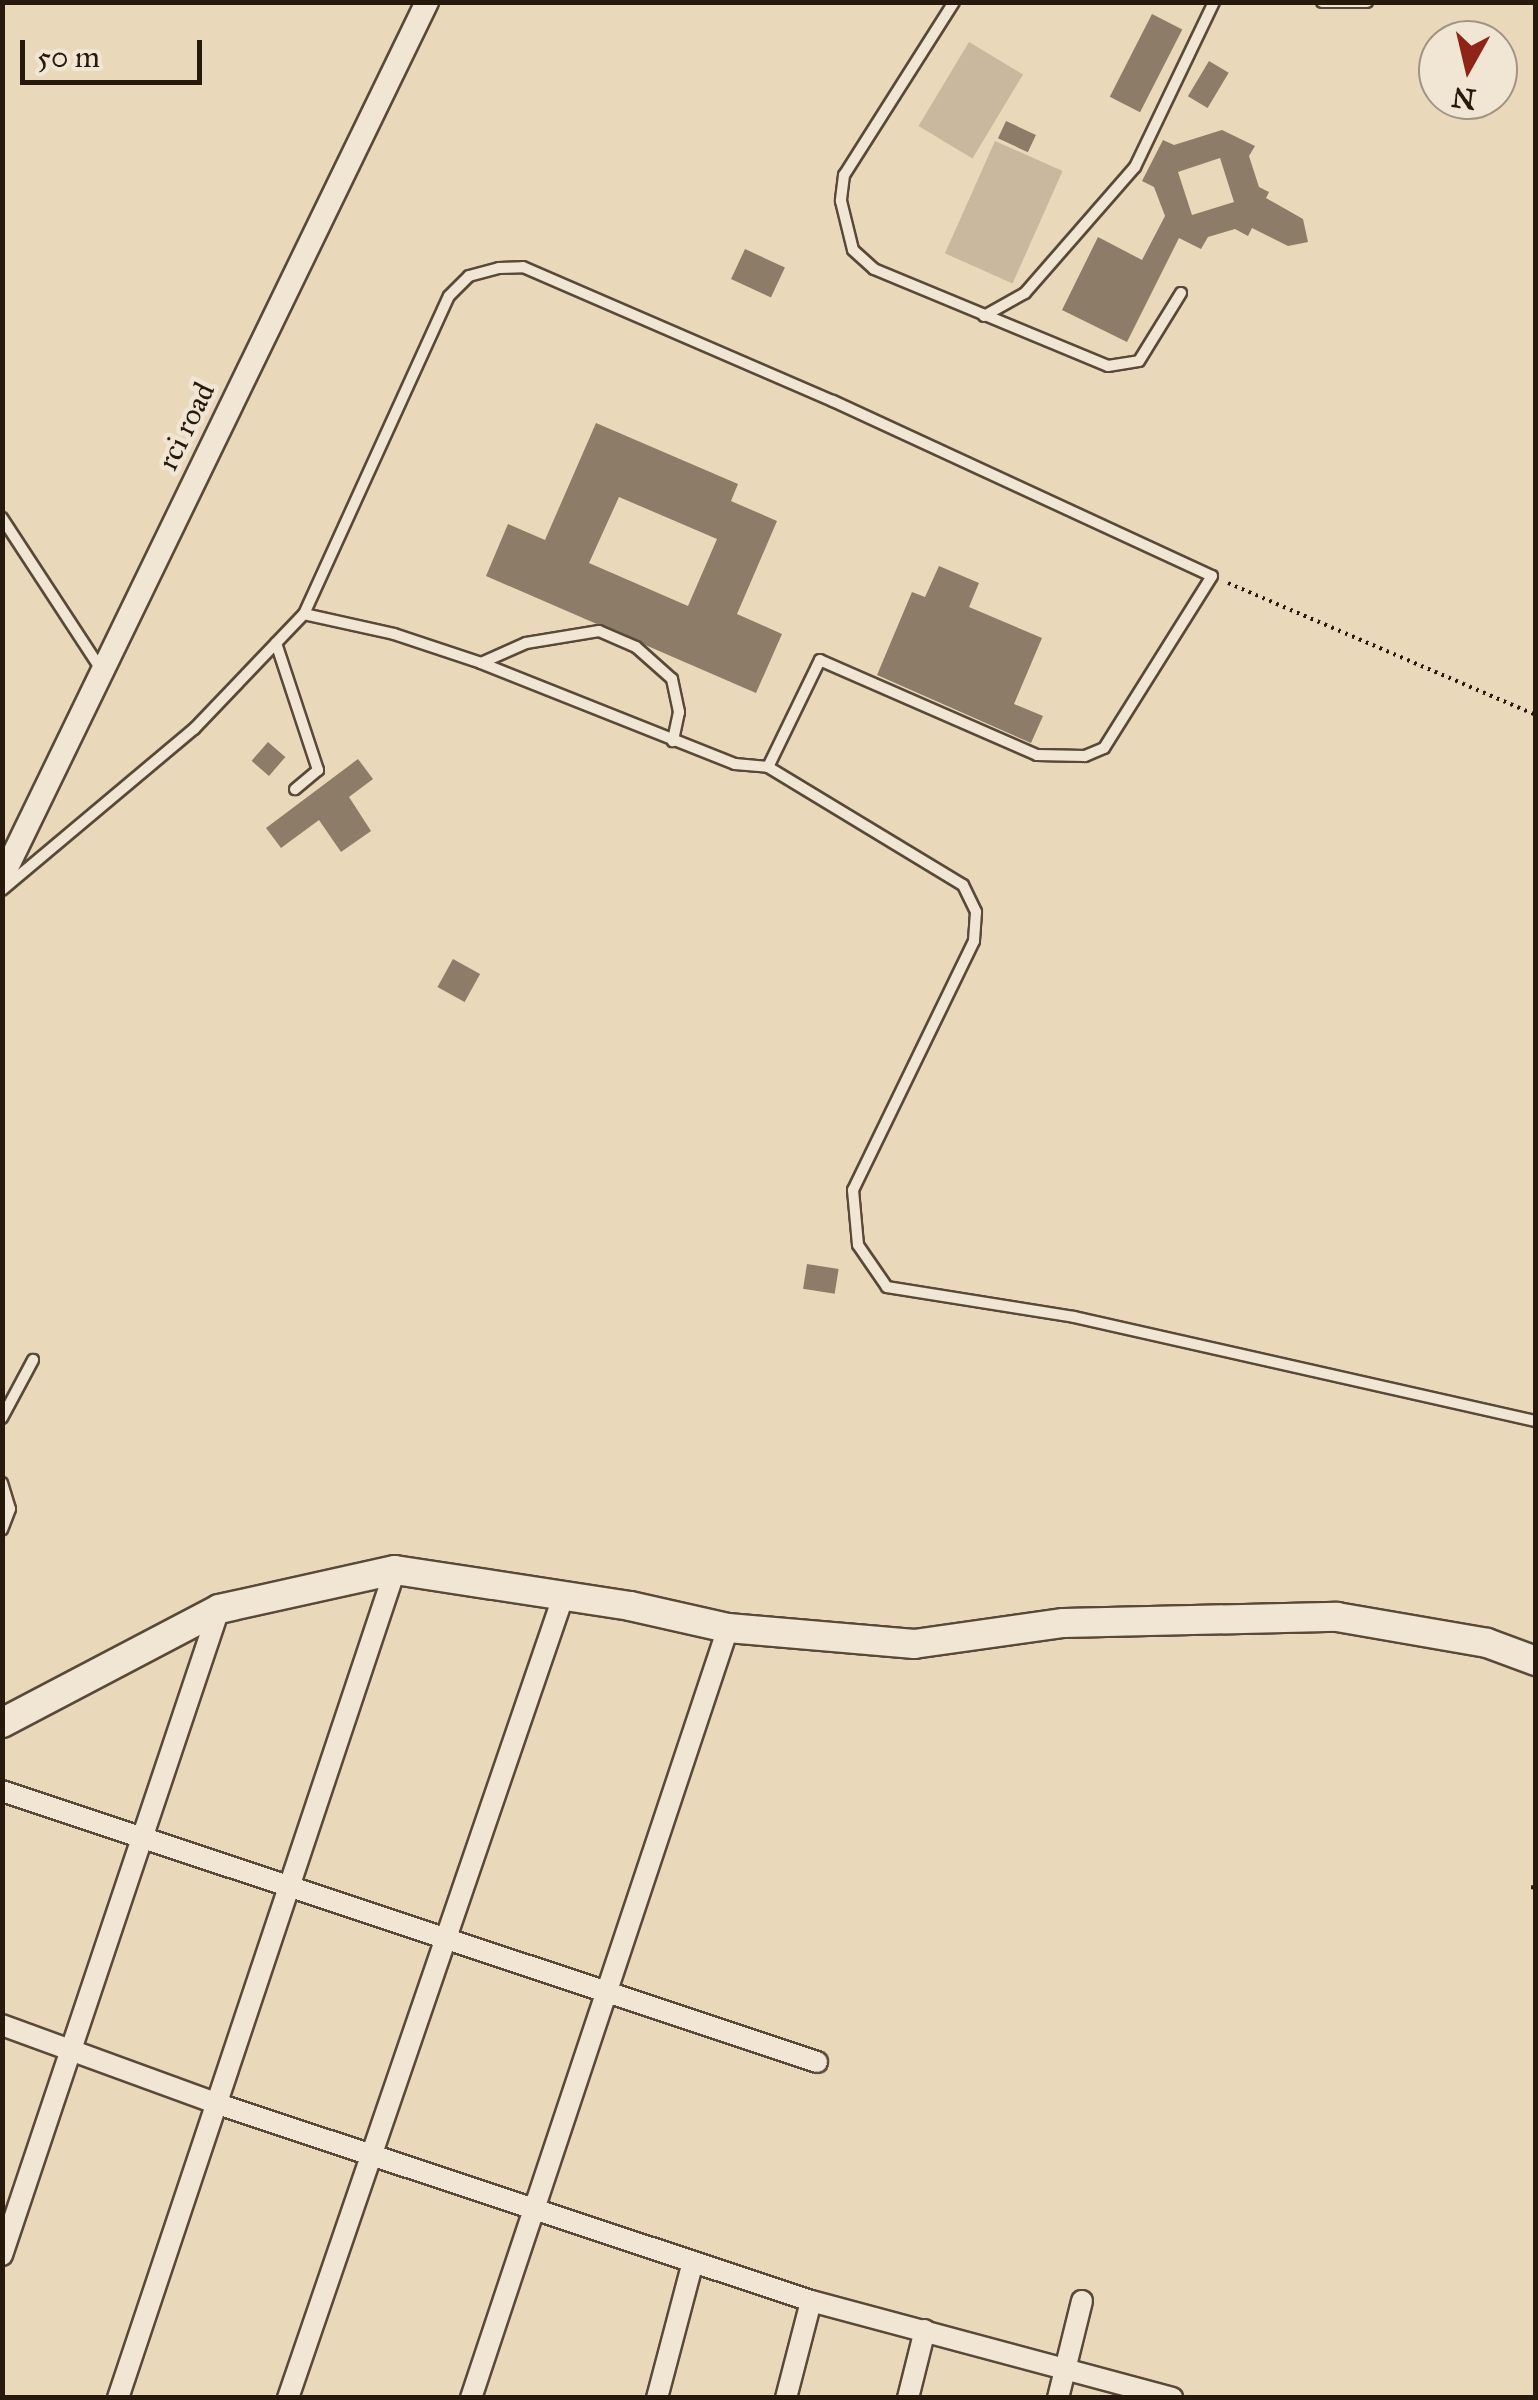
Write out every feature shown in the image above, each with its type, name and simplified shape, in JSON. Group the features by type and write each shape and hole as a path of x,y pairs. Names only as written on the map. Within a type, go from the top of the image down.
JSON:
{"main road":[{"path":"2,1723 219,1609 396,1570 728,1628 914,1644 1064,1623 1337,1617 1487,1643 1536,1661"}],"street":[{"name":"rci road","path":"2,878 427,2"},
{"path":"118,2398 396,1570"},
{"path":"288,2398 563,1597"},
{"path":"2,2255 74,2051 219,1609"},
{"path":"470,2398 602,1990 728,1628"},
{"path":"2,1791 817,2062"},
{"path":"2,2025 218,2104 372,2151 811,2301 1172,2398"},
{"path":"657,2398 693,2262"},
{"path":"786,2398 811,2301"},
{"path":"1058,2398 1082,2301"},
{"path":"908,2398 925,2330"}],"lane":[{"path":"954,2 844,175 841,201 853,250 874,269 1091,363 1125,367 1138,361 1181,293"},
{"path":"984,316 1025,293 1135,167 1214,2"},
{"path":"1322,2 1367,2"},
{"path":"2,890 194,729 304,614 449,296 469,276 498,268 523,268 833,400 1212,576 1104,748 1085,756 1038,755 820,660 768,767"},
{"path":"2,518 101,669"},
{"path":"304,614 394,634 735,764 768,767 963,885 976,912 974,941 853,1190 858,1246 888,1287 1074,1317 1536,1421"},
{"path":"481,664 526,643 599,631 636,647 672,679 679,712 673,741"},
{"path":"276,643 318,770 295,789"},
{"path":"2,1418 33,1360"},
{"path":"2,1483 10,1508 2,1530"}],"path":[{"path":"1212,576 1536,715"}],"shaded area":[{"path":"969,42 1023,74 973,158 919,126"},
{"path":"995,141 1063,171 1013,283 945,253"}],"building":[{"path":"1152,14 1182,29 1140,112 1110,97"},
{"path":"1209,61 1229,73 1208,108 1188,96"},
{"path":"1006,121 1036,135 1028,152 998,138"},
{"path":"1222,130 1255,146 1249,156 1259,187 1269,192 1266,198 1303,219 1308,242 1288,246 1252,228 1248,236 1235,229 1208,237 1201,249 1179,238 1127,342 1062,310 1098,237 1142,260 1165,216 1154,187 1142,181 1163,140 1174,145","holes":["1220,158 1234,202 1192,215 1178,172"]},
{"path":"745,249 785,268 771,298 731,279"},
{"path":"596,423 738,484 731,501 777,521 737,614 782,634 756,693 486,576 508,524 545,540","holes":["619,497 717,539 688,606 589,563"]},
{"path":"939,566 979,583 969,607 1042,638 1014,704 1043,716 1031,743 877,675 912,592 925,597"},
{"path":"268,742 285,757 269,776 252,761"},
{"path":"358,759 373,779 349,797 371,831 341,852 319,820 281,848 266,828"},
{"path":"453,959 480,974 465,1002 437,987"},
{"path":"807,1264 839,1269 835,1294 803,1289"}]}
